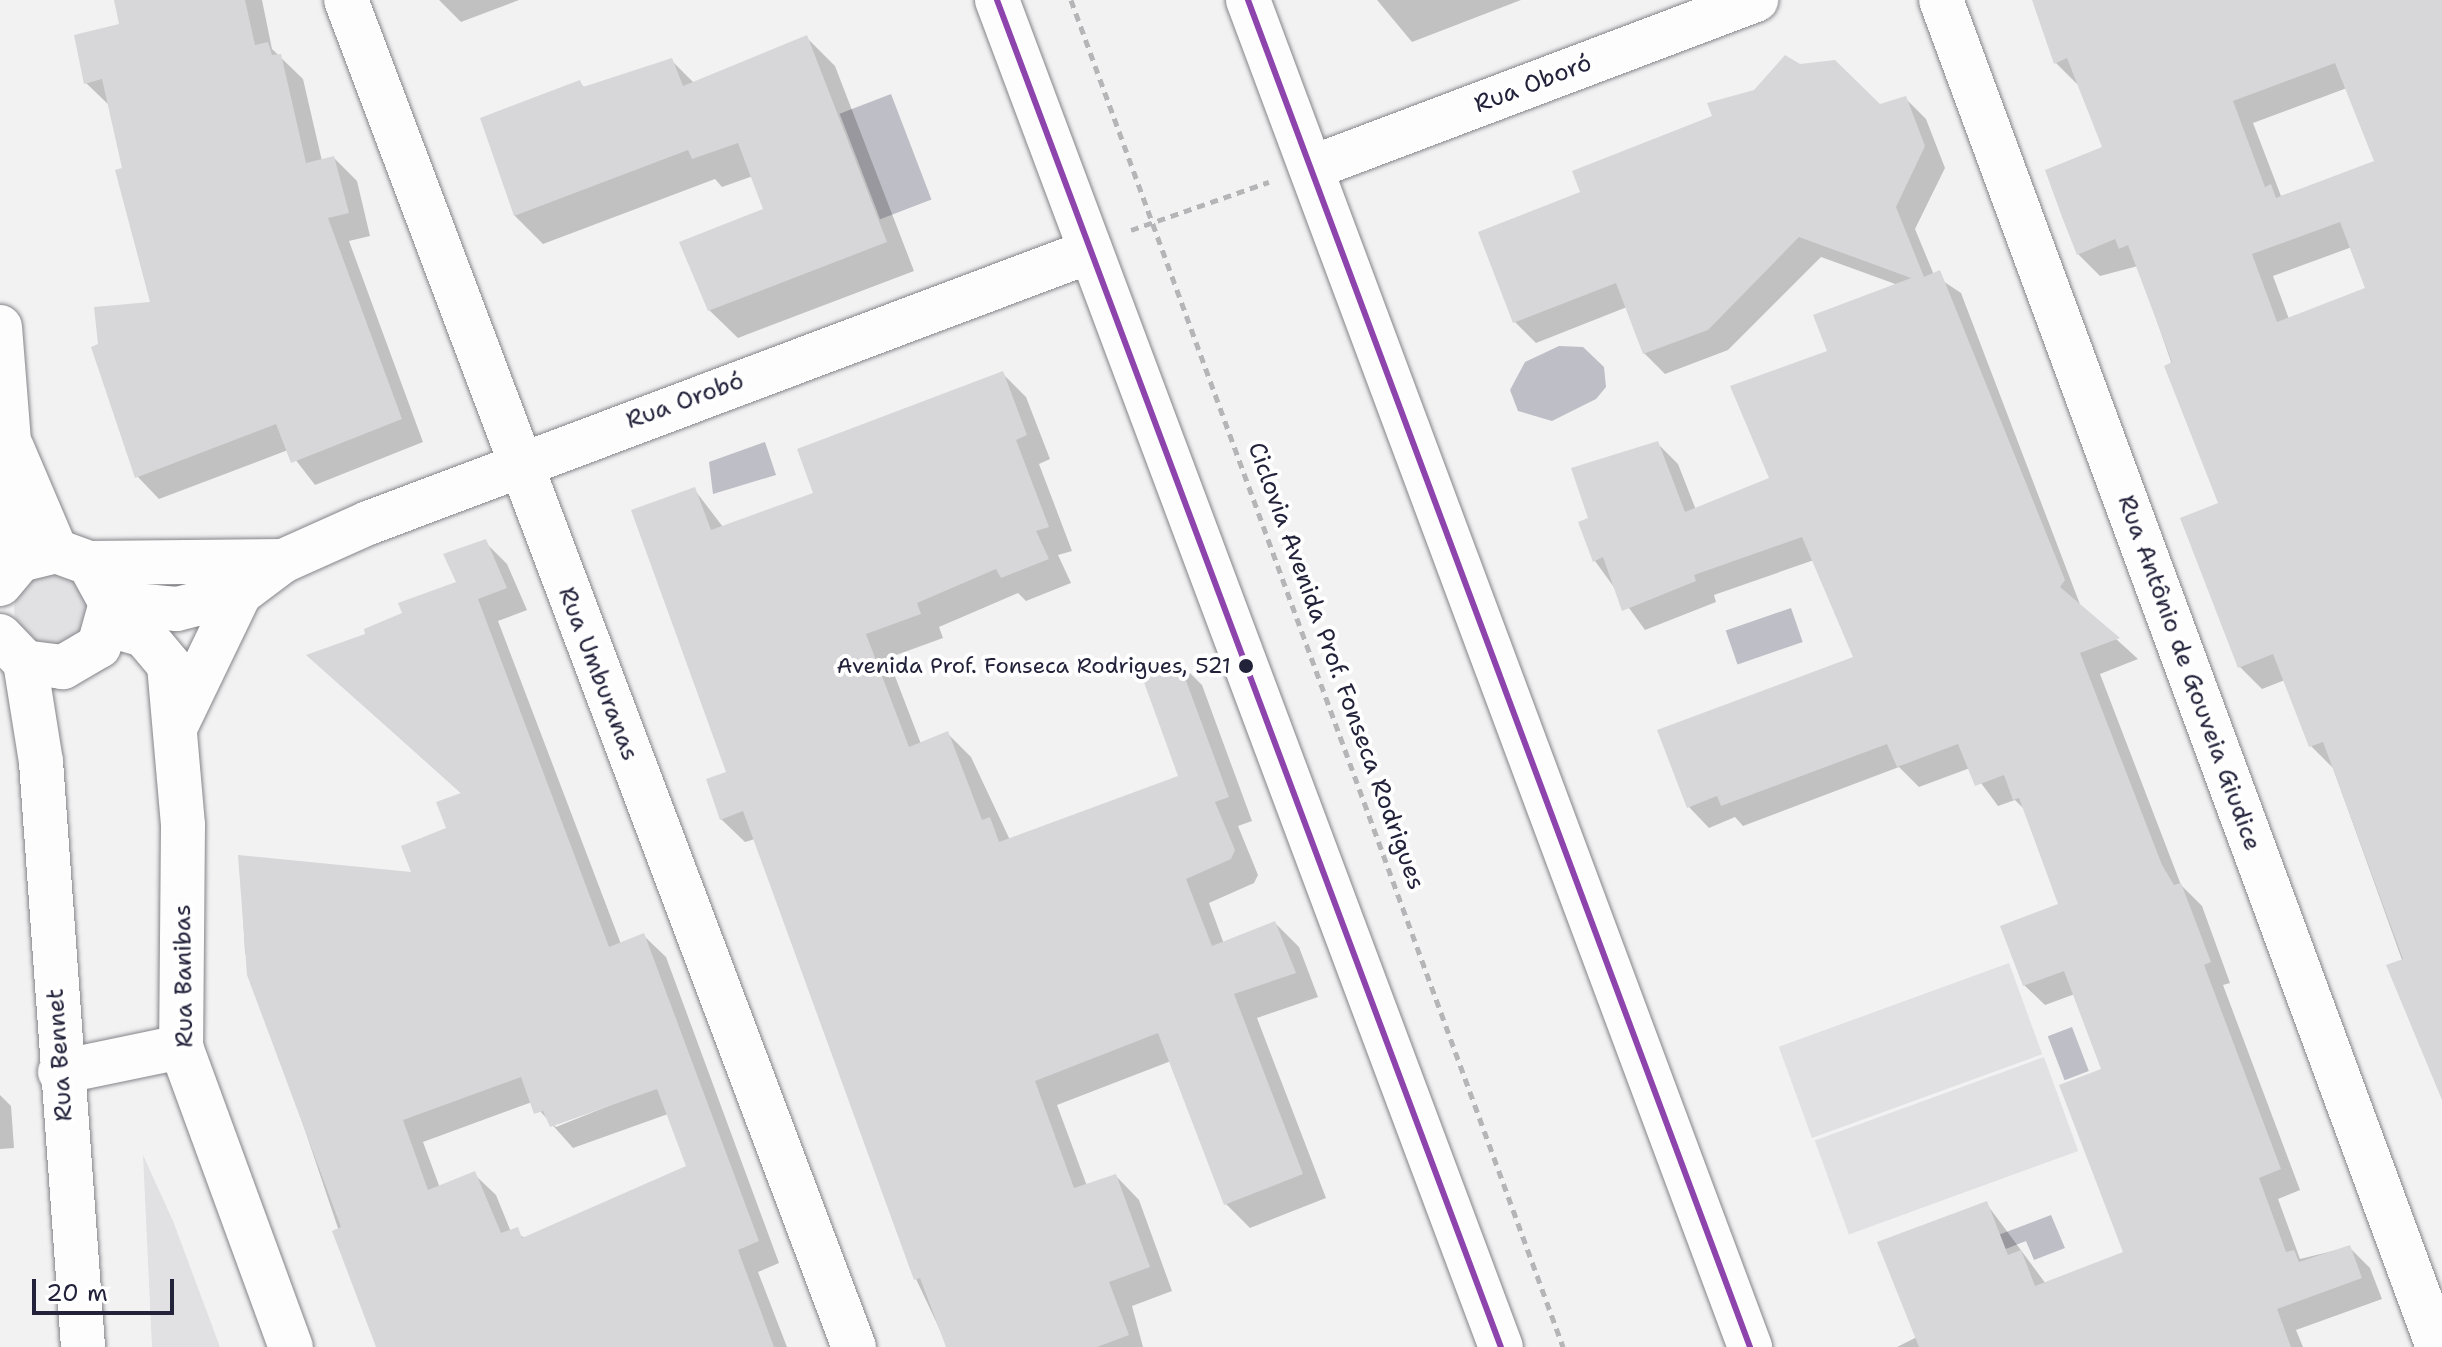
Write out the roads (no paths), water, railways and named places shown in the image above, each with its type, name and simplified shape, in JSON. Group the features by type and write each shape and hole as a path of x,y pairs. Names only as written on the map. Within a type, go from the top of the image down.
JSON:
{"main road":[{"name":"Rua Umburanas","path":"346,0 517,463 854,1347"},
{"path":"997,0 1501,1347"},
{"path":"1248,0 1750,1347"},
{"name":"Rua Oboró","path":"1311,168 1756,0"},
{"name":"Rua Antônio de Gouveia Giudice","path":"1941,0 2438,1347"},
{"name":"Rua Orobó","path":"110,614 177,609 240,593 283,561 517,463 1091,251"},
{"path":"0,327 9,442 3,579"},
{"path":"9,442 72,557 110,614"},
{"name":"Rua Orobó","path":"3,579 37,553 72,557 283,561"},
{"path":"173,732 240,593"},
{"name":"Rua Bennet","path":"41,762 81,661 110,614"},
{"name":"Rua Banibas","path":"110,614 144,635 169,665 183,825 181,1047 291,1347"},
{"path":"9,651 44,668 81,661"},
{"name":"Rua Bennet","path":"9,651 41,762 60,1072 83,1347"},
{"path":"60,1072 181,1047"}],"place":[{"name":"Avenida Prof. Fonseca Rodrigues, 521","path":"1246,666"}]}
